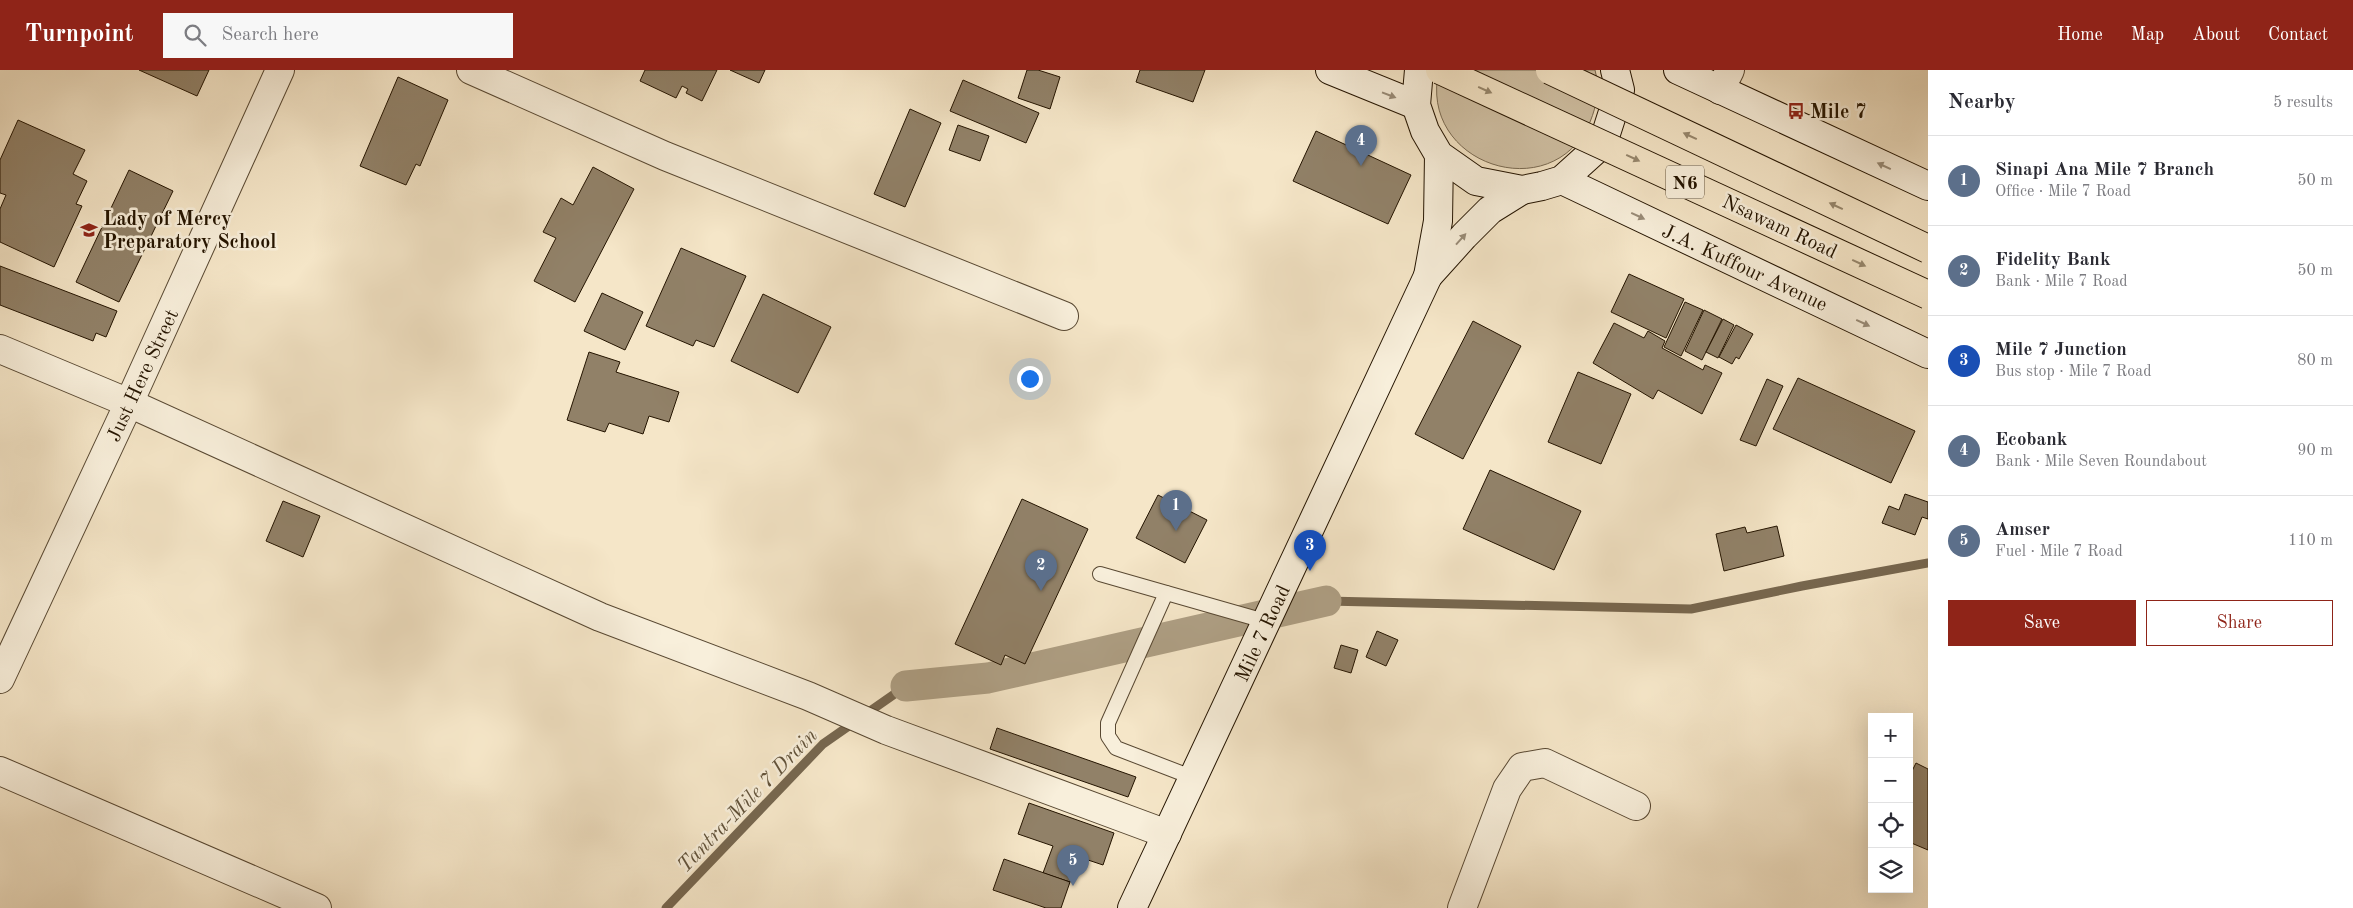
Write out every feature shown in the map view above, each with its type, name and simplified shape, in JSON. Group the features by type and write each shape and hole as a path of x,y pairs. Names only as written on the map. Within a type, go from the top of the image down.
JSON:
{"highway":[{"name":"Nsawam Road","path":"1440,70 1928,295"},
{"name":"N6","path":"1550,70 1928,249"}],"street":[{"name":"Just Here Street","path":"0,679 129,403 280,70"},
{"path":"471,70 665,156 1064,316"},
{"path":"1330,70 1416,105"},
{"path":"1418,70 1416,105 1424,131 1439,155 1476,181 1522,190"},
{"path":"1428,276 1490,210 1522,190 1562,180 1604,143 1620,90 1615,70"},
{"path":"1678,70 1725,80 1928,186"},
{"path":"1428,276 1438,221 1439,155"},
{"name":"J.A. Kuffour Avenue","path":"1562,180 1928,354"},
{"name":"Mile 7 Road","path":"1132,908 1268,622 1428,276"},
{"path":"0,349 129,403 600,617 808,696 886,730 1167,834"},
{"path":"1462,908 1507,789 1522,767 1546,763 1636,806"},
{"path":"0,771 317,908"}],"lane":[{"path":"1100,574 1268,622"},
{"path":"1166,593 1108,724 1108,736 1116,748 1194,778"}],"shaded area":[{"path":"1439,70 1595,70 1597,83 1596,103 1590,122 1572,149 1547,164 1520,169 1492,164 1467,151 1448,130 1438,103"}],"building":[{"path":"139,70 209,70 197,96"},
{"path":"645,70 717,70 702,101 686,93 688,89 682,86 676,98 640,81"},
{"path":"730,70 765,70 759,83"},
{"path":"1027,70 1038,70 1060,77 1050,109 1018,98"},
{"path":"1140,70 1205,70 1193,102 1136,82"},
{"path":"398,77 448,100 420,166 416,164 406,185 360,166"},
{"path":"963,80 1039,113 1026,143 950,111"},
{"path":"910,109 941,123 905,207 874,194"},
{"path":"18,120 85,150 73,174 87,181 76,204 82,206 54,267 0,242 0,209 6,195 0,193 0,160"},
{"path":"958,125 989,136 980,161 949,150"},
{"path":"1316,131 1411,175 1388,224 1293,181"},
{"path":"593,167 634,189 575,302 534,281 556,238 543,232 561,198 573,205"},
{"path":"129,170 173,191 119,302 76,282"},
{"path":"681,248 746,276 714,347 696,340 693,346 646,326"},
{"path":"0,266 117,311 106,337 96,333 93,341 0,305"},
{"path":"1629,274 1684,299 1666,338 1611,312"},
{"path":"602,293 643,312 625,350 584,331"},
{"path":"763,294 831,327 798,393 731,361"},
{"path":"1685,302 1703,310 1681,356 1664,347"},
{"path":"1704,310 1722,319 1702,360 1685,351"},
{"path":"1723,319 1734,325 1718,358 1706,352"},
{"path":"1473,321 1521,346 1463,459 1415,434"},
{"path":"1614,323 1644,338 1648,331 1665,341 1662,348 1703,370 1705,365 1722,373 1702,414 1658,390 1653,399 1593,363"},
{"path":"1736,325 1753,334 1739,359 1736,357 1732,364 1719,357"},
{"path":"589,352 620,362 616,372 679,392 669,422 649,416 643,434 609,423 605,432 567,420"},
{"path":"1578,372 1631,394 1601,464 1548,442"},
{"path":"1798,378 1915,431 1891,483 1773,429"},
{"path":"1767,379 1783,386 1756,446 1740,440"},
{"path":"1490,470 1581,511 1554,570 1463,529"},
{"path":"1905,494 1928,502 1928,519 1922,517 1915,535 1882,523 1889,506 1899,510"},
{"path":"1158,495 1207,520 1185,563 1136,538"},
{"path":"1022,499 1088,529 1025,664 1005,655 1001,665 955,644"},
{"path":"283,501 320,516 303,557 266,541"},
{"path":"1777,526 1784,556 1724,571 1716,534 1745,527 1747,533"},
{"path":"1377,631 1398,640 1386,666 1366,657"},
{"path":"1341,645 1358,650 1351,673 1334,668"},
{"path":"997,728 1136,777 1128,797 990,749"},
{"path":"1916,763 1928,769 1928,850 1913,844 1913,769"},
{"path":"1029,803 1114,833 1103,865 1079,857 1070,882 1043,873 1053,846 1018,834"},
{"path":"1004,859 1070,882 1061,908 1046,908 993,890"}],"waterway":[{"path":"1326,601 1691,609 1928,563"},
{"path":"906,686 988,678 1326,601"},
{"name":"Tantra-Mile 7 Drain","path":"666,908 823,744 906,686"}],"place":[{"name":"Mile 7","path":"1796,111"},
{"name":"Ecobank","path":"1361,166"},
{"name":"Lady of Mercy Preparatory School","path":"89,230"},
{"name":"Sinapi Ana Mile 7 Branch","path":"1176,531"},
{"name":"Mile 7 Junction","path":"1310,571"},
{"name":"Fidelity Bank","path":"1041,591"},
{"name":"Amser","path":"1073,886"}]}
